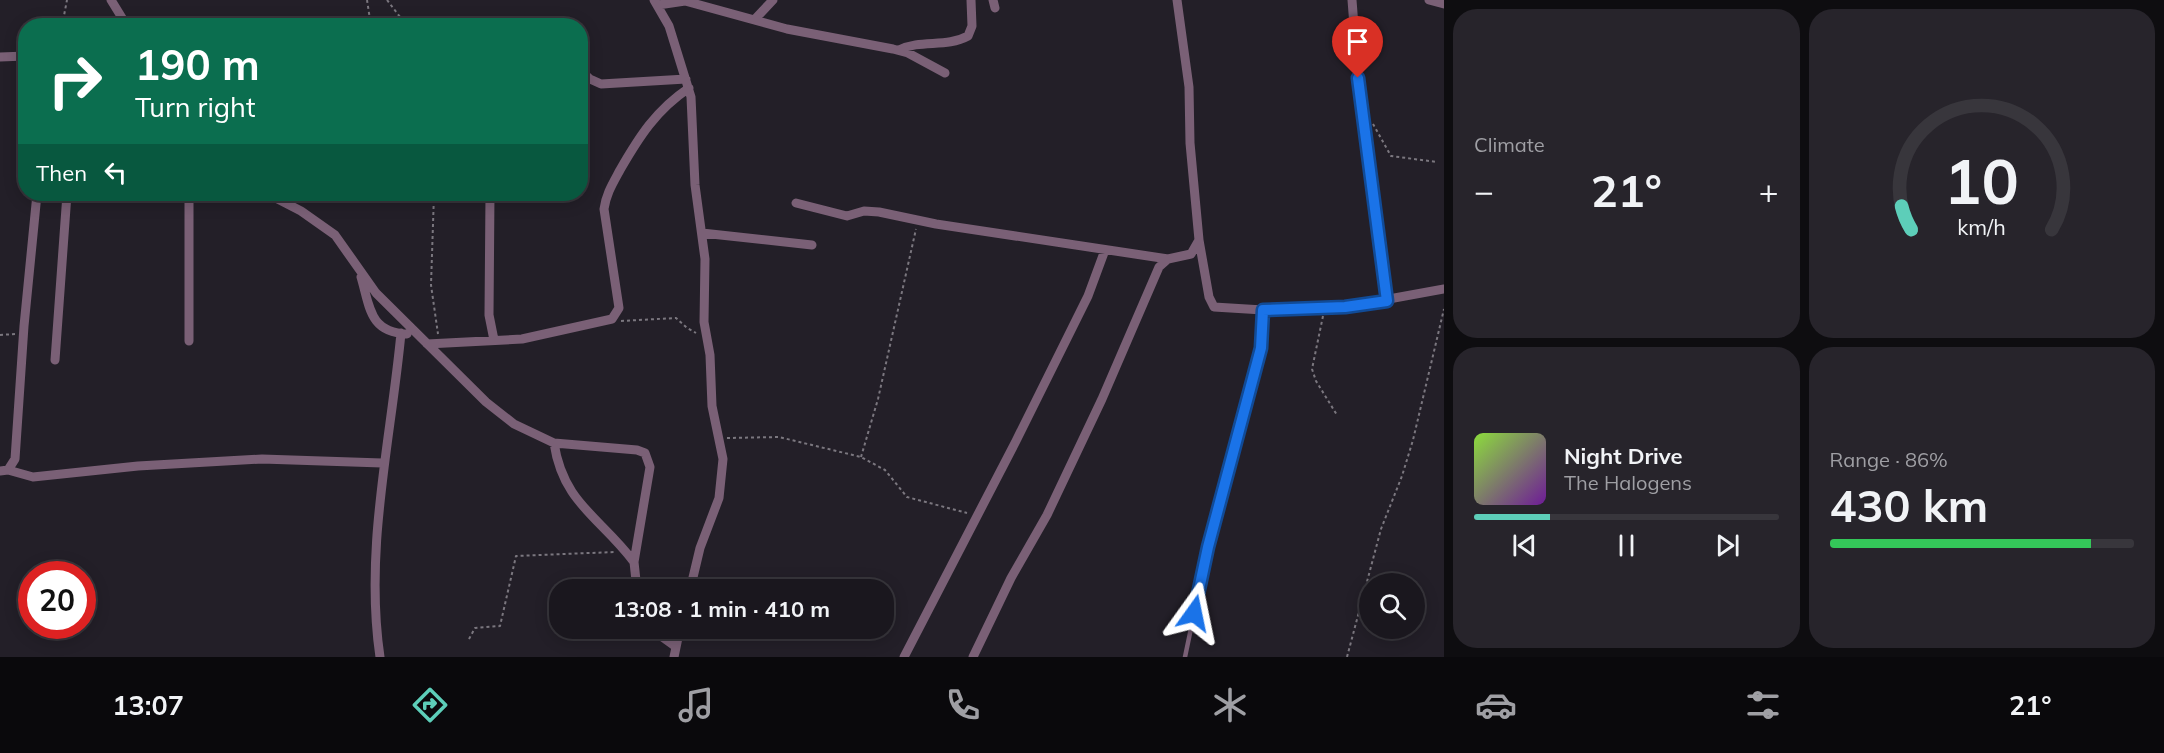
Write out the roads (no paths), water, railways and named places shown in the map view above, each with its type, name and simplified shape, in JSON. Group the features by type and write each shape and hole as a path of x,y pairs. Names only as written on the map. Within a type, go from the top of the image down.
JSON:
{"street":[{"path":"111,0 122,18"},
{"path":"755,19 773,0"},
{"path":"899,50 915,43 952,42 968,36 972,26 971,0"},
{"path":"1177,0 1189,87 1190,143 1199,240 1209,297 1214,307 1263,310 1365,306 1444,289"},
{"path":"1352,0 1359,94 1387,301"},
{"path":"1429,0 1444,4"},
{"path":"693,579 700,548 712,522 721,491 723,459 721,439 712,406 702,233 695,184 687,83 669,26 656,3 685,1 787,29 899,50 945,73"},
{"path":"0,57 18,56"},
{"path":"588,77 601,84 687,83"},
{"path":"427,344 522,339 612,319 619,308 604,209 607,193 650,121 687,83"},
{"path":"4,471 15,459 35,201"},
{"path":"55,360 66,201"},
{"path":"189,201 189,341"},
{"path":"282,201 301,211 335,235 376,293 486,402 514,424 554,443 637,450 648,457 650,467 634,562 636,579"},
{"path":"490,201 489,315 494,340"},
{"path":"796,203 847,216 872,211 1168,259 1191,254 1199,240"},
{"path":"702,233 812,245"},
{"path":"904,657 1088,296 1106,250"},
{"path":"973,657 1011,578 1047,515 1102,399 1159,267 1168,259"},
{"path":"358,268 372,314 380,327 386,331 418,334"},
{"path":"380,657 375,596 382,463 401,333"},
{"path":"554,443 561,475 577,500 634,562"},
{"path":"4,471 33,477 138,466 262,459 382,463"},
{"path":"665,639 675,646"},
{"path":"674,657 677,639"}],"lane":[{"path":"1185,657 1208,547 1261,348 1263,310"}]}
